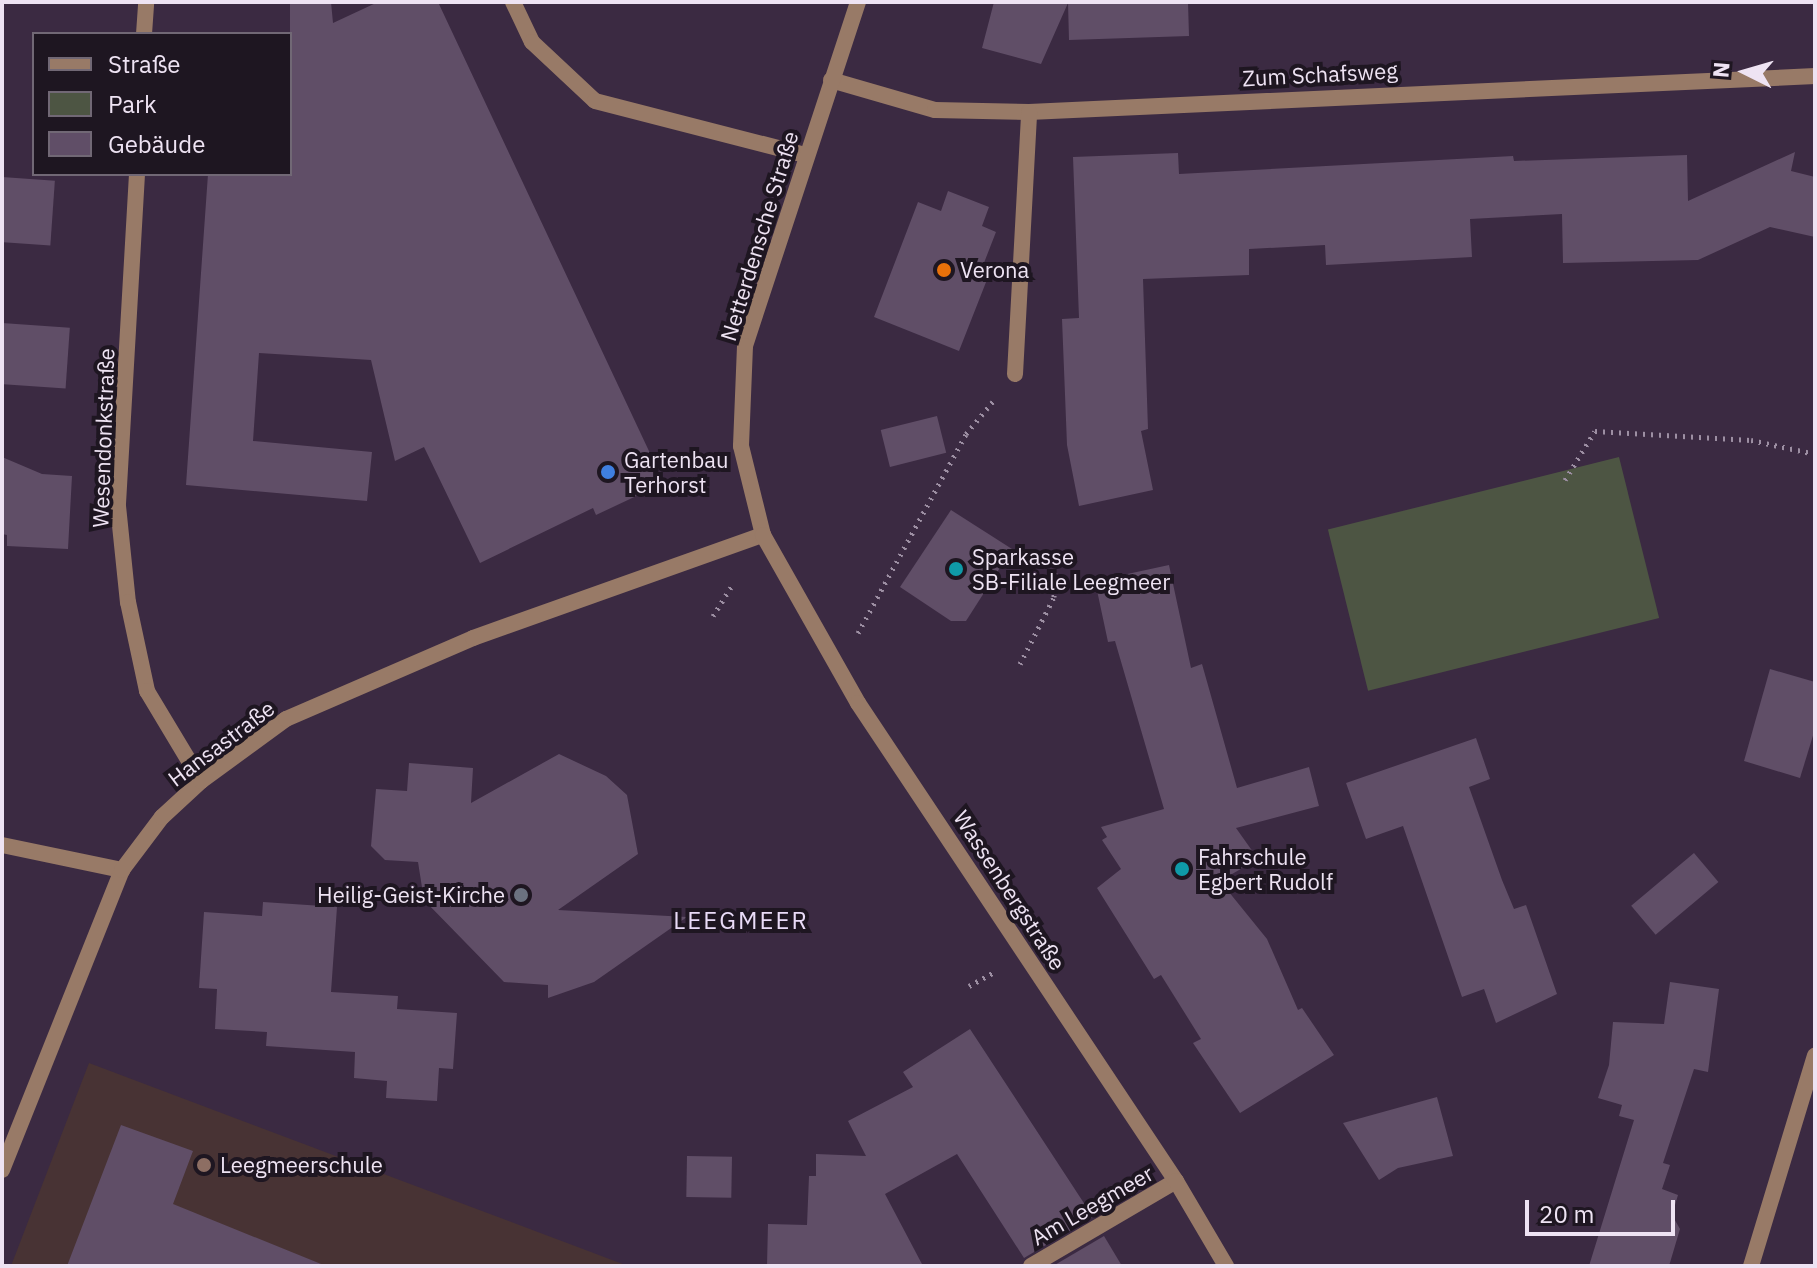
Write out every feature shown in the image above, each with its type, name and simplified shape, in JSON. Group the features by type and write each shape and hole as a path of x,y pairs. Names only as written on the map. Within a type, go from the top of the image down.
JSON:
{"street":[{"path":"144,32 146,2"},
{"path":"513,2 532,42 595,101 806,155"},
{"name":"Netterdensche Straße","path":"763,535 741,446 745,346 858,2"},
{"name":"Zum Schafsweg","path":"831,80 935,110 1029,112 1815,76"},
{"path":"1015,374 1029,112"},
{"name":"Wesendonkstraße","path":"137,176 118,506 128,602 147,691 201,781"},
{"name":"Wassenbergstraße","path":"763,535 839,669 1176,1181 1226,1266"},
{"name":"Hansastraße","path":"2,1170 122,870 162,817 201,781 301,713 473,638 763,535"},
{"path":"2,845 122,870"},
{"path":"1751,1266 1815,1055"},
{"name":"Am Leegmeer","path":"1031,1266 1176,1181"}],"path":[{"path":"839,669 966,434 1015,374"},
{"path":"1565,480 1595,431 1751,440 1815,454"},
{"path":"1020,664 1054,597 1055,573"}],"shaded area":[{"name":"Leegmeerschule","path":"89,1063 628,1266 11,1266"}],"green space":[{"path":"1619,457 1659,618 1368,691 1328,530"}],"building":[{"path":"290,2 331,2 333,23 378,2 438,2 664,483 596,515 593,508 480,563 424,447 395,461 371,360 259,353 253,441 372,452 367,501 186,485 208,176 292,176"},
{"path":"994,2 1188,2 1189,36 1069,40 1068,3 1041,64 982,48"},
{"path":"1795,152 1791,171 1815,177 1815,237 1770,227 1698,260 1563,263 1562,214 1470,219 1472,257 1326,265 1325,245 1249,249 1249,275 1143,279 1148,429 1141,431 1153,490 1079,506 1067,445 1062,319 1079,318 1073,157 1178,153 1179,174 1513,156 1514,161 1687,155 1688,201"},
{"path":"2,177 55,181 50,246 2,242"},
{"path":"948,191 989,207 982,226 996,232 982,268 990,272 959,351 874,317 918,202 941,211"},
{"path":"2,323 70,328 66,389 2,384"},
{"path":"937,416 946,453 890,467 881,430"},
{"path":"2,457 42,474 72,476 68,549 7,546 7,535 2,534"},
{"name":"Sparkasse SB-Filiale Leegmeer","path":"951,510 1012,549 966,621 951,621 900,587"},
{"path":"1169,565 1191,668 1202,664 1237,788 1309,767 1319,806 1236,828 1258,859 1220,881 1267,939 1298,1010 1302,1008 1334,1055 1240,1113 1193,1043 1201,1039 1161,975 1154,979 1097,888 1121,869 1102,840 1107,837 1101,827 1164,809 1115,641 1108,642 1095,581"},
{"path":"1770,669 1815,682 1815,729 1800,778 1744,761"},
{"path":"1476,738 1490,779 1469,787 1514,909 1526,905 1557,994 1496,1023 1484,989 1462,997 1403,826 1366,839 1346,783"},
{"name":"Heilig-Geist-Kirche","path":"559,754 606,776 627,795 638,854 558,910 687,917 594,982 548,998 548,985 504,982 424,900 418,862 385,860 371,846 376,789 407,791 409,763 473,768 471,803"},
{"path":"1694,853 1718,882 1656,935 1631,906"},
{"path":"263,902 337,907 331,992 398,996 397,1009 457,1013 453,1069 439,1068 437,1101 386,1098 387,1081 354,1078 355,1052 266,1046 267,1032 215,1029 217,989 199,988 204,912 262,916"},
{"path":"1670,982 1719,989 1708,1072 1694,1069 1663,1163 1670,1165 1662,1189 1678,1195 1672,1215 1680,1229 1669,1266 1589,1266 1634,1120 1619,1116 1622,1105 1598,1098 1609,1065 1613,1022 1664,1024"},
{"path":"970,1029 1093,1217 1024,1258 957,1154 885,1194 923,1266 767,1265 768,1224 807,1225 809,1176 816,1176 816,1154 866,1156 848,1121 913,1087 903,1072"},
{"path":"1437,1097 1453,1156 1398,1168 1379,1180 1343,1123"},
{"path":"121,1125 193,1151 173,1204 326,1266 67,1266"},
{"path":"687,1156 732,1157 731,1198 686,1197"},
{"path":"1104,1236 1122,1266 1053,1266"}],"place":[{"name":"Verona","path":"944,270"},
{"name":"Gartenbau Terhorst","path":"608,472"},
{"name":"Sparkasse SB-Filiale Leegmeer","path":"956,569"},
{"name":"Fahrschule Egbert Rudolf","path":"1182,869"},
{"name":"Heilig-Geist-Kirche","path":"521,895"},
{"name":"Leegmeerschule","path":"204,1165"}],"district":[{"name":"LEEGMEER","path":"741,921"}]}
